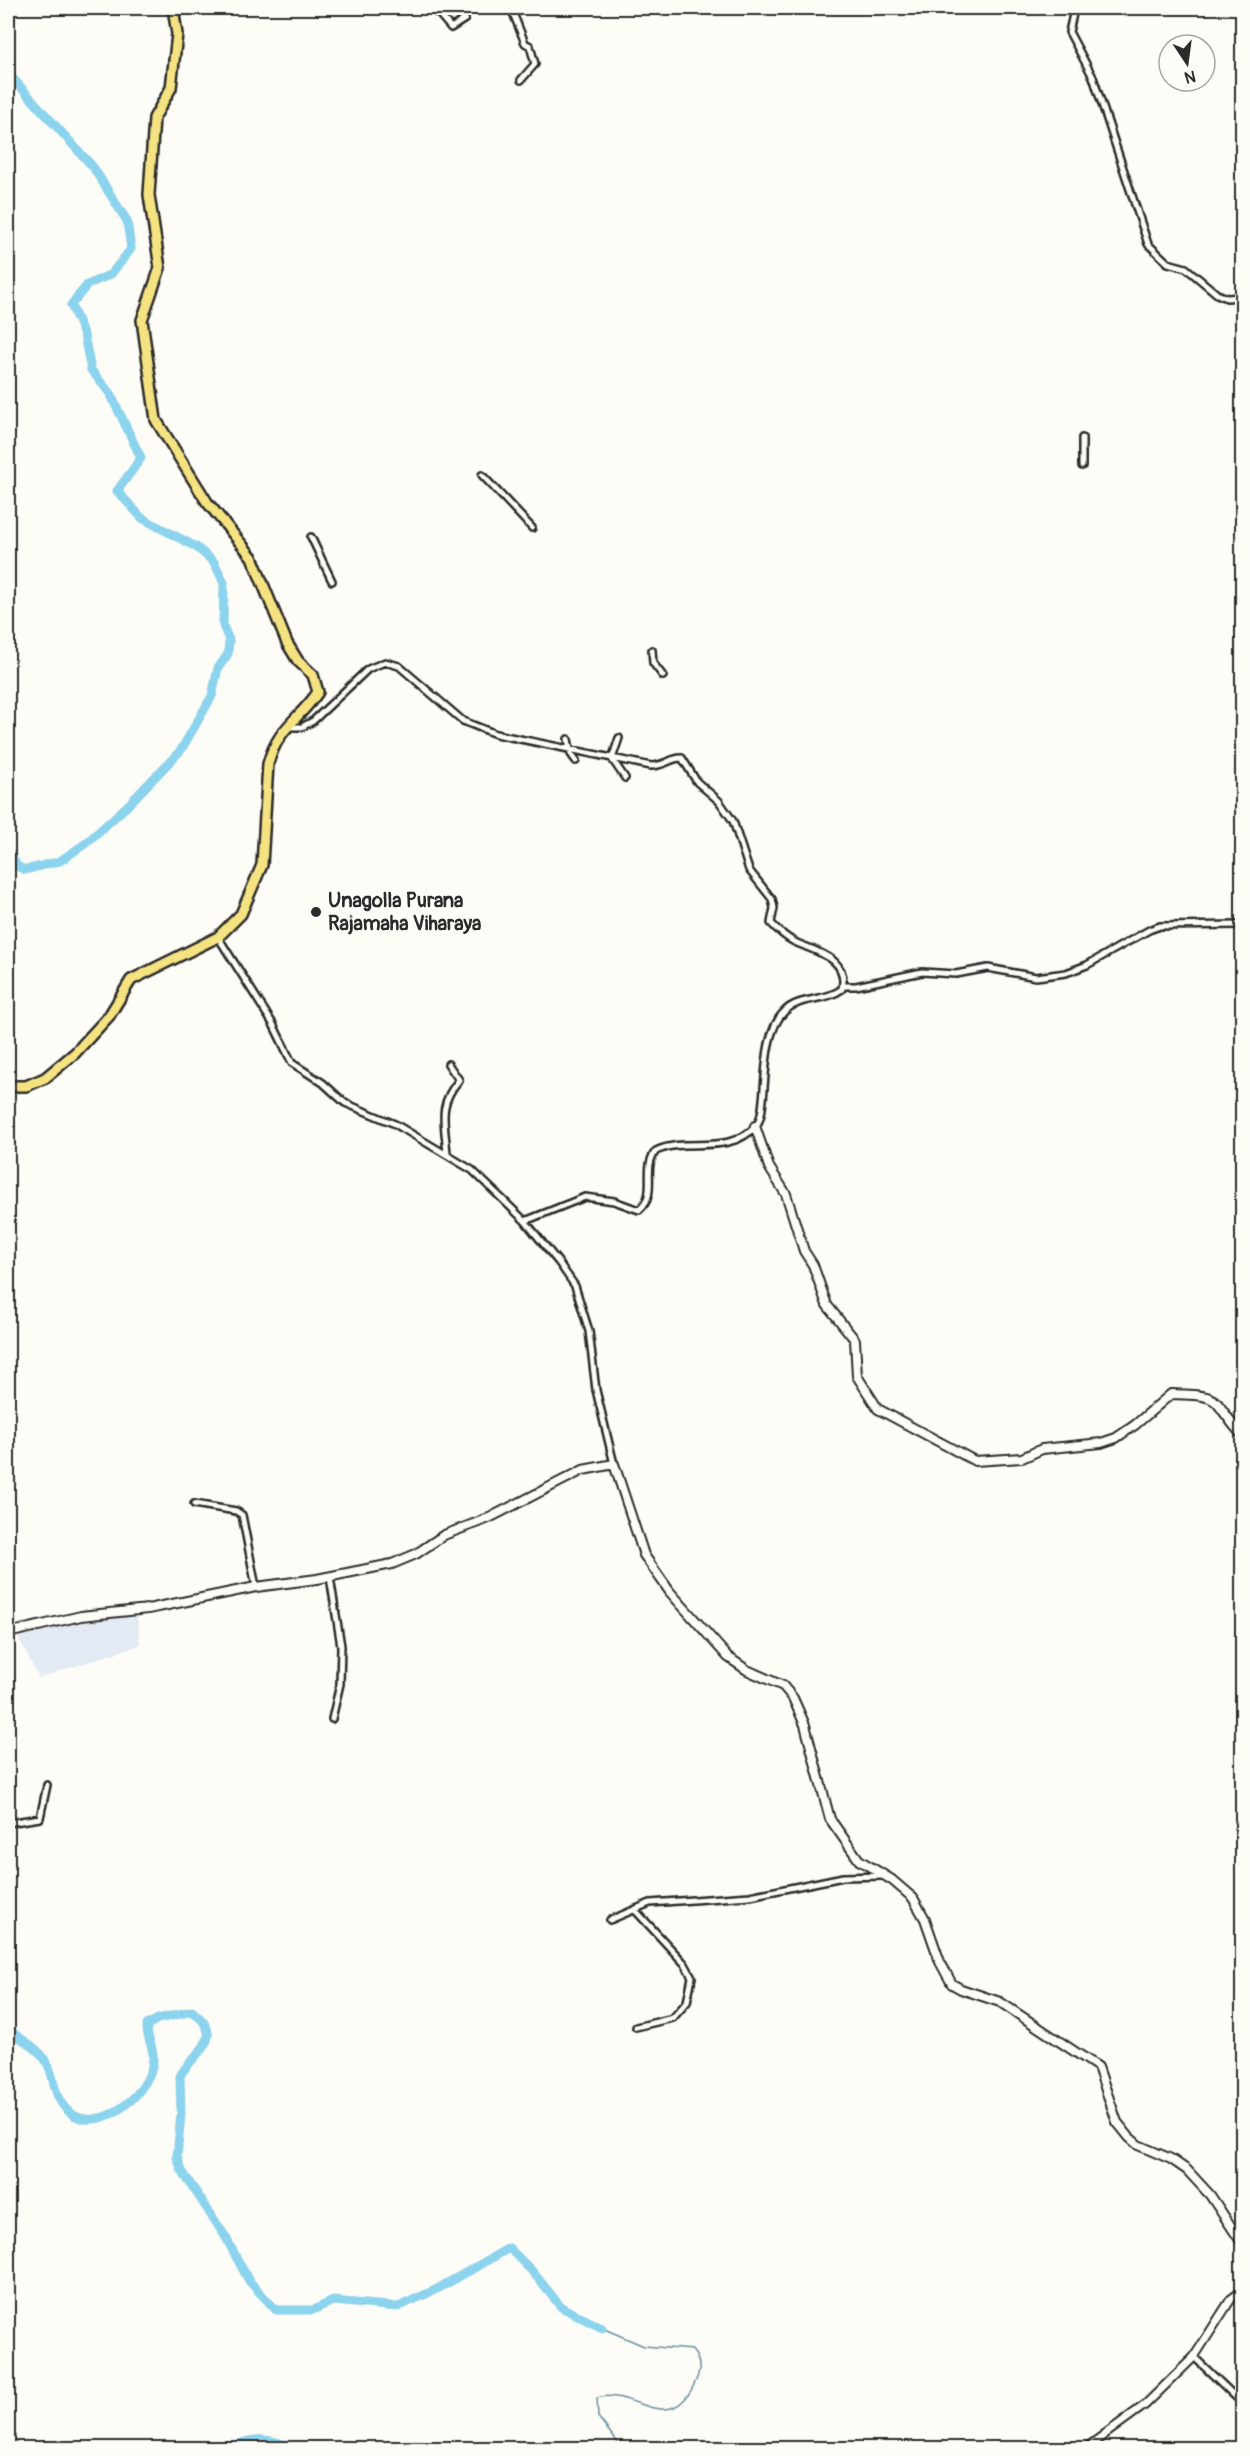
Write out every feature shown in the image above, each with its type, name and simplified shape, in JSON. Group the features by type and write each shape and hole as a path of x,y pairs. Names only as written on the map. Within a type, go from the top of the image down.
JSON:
{"highway":[{"path":"8,1086 26,1086 45,1078 75,1053 110,1016 131,980 218,937 241,914 262,865 268,764 272,749 285,727 313,700 318,692 317,683 298,661 287,643 252,557 207,502 156,420 142,320 160,268 149,195 154,118 171,88 177,34 173,8"}],"main road":[{"path":"755,1126 769,1167 786,1194 804,1251 813,1265 827,1305 855,1340 857,1376 878,1409 975,1461 1022,1458 1042,1449 1101,1443 1116,1438 1135,1425 1170,1394 1214,1398 1242,1435"},
{"path":"8,1633 81,1616 148,1609 256,1587 330,1577 392,1564 416,1554 444,1535 489,1518 583,1470 614,1464 644,1555 670,1592 728,1657 747,1670 783,1686 793,1698 805,1725 830,1820 858,1860 885,1876 913,1898 925,1919 940,1962 952,1984 1000,2002 1098,2067 1117,2122 1129,2137 1138,2145 1171,2159 1187,2170 1210,2195 1242,2243"}],"street":[{"path":"428,8 439,10 451,28 465,19"},
{"path":"511,8 525,43 530,46 535,64 520,80"},
{"path":"1071,8 1073,14 1070,32 1093,77 1148,244 1168,263 1186,268 1217,294 1227,298 1242,297"},
{"path":"1082,438 1082,466"},
{"path":"482,475 532,528"},
{"path":"311,537 332,581"},
{"path":"652,650 653,663 663,676"},
{"path":"285,727 302,727 313,721 368,669 385,662 399,666 463,721 496,734 612,759 661,766 676,758 682,758 698,782 719,801 733,821 749,870 772,899 774,908 771,923 796,943 823,952 837,963 844,980 838,992 827,997 794,1004 780,1016 770,1041 763,1080 761,1113 755,1126 732,1141 715,1146 677,1146 656,1151 650,1164 649,1194 645,1205 639,1210 614,1201 585,1197 525,1221"},
{"path":"612,759 619,738"},
{"path":"568,739 576,761"},
{"path":"612,759 625,778"},
{"path":"843,986 856,986 922,972 956,974 988,968 1021,975 1047,976 1087,965 1160,926 1242,925"},
{"path":"218,937 273,1024 292,1063 323,1083 345,1103 395,1124 472,1170 525,1221 578,1292 589,1331 596,1390 614,1464"},
{"path":"447,1154 443,1107 448,1094 459,1080 448,1064"},
{"path":"194,1504 236,1511 242,1515 256,1587"},
{"path":"330,1577 341,1647 340,1684 332,1719"},
{"path":"8,1823 40,1818 47,1785"},
{"path":"610,1920 650,1902 750,1896 843,1877 885,1876"},
{"path":"635,1910 685,1964 692,1977 687,2002 673,2019 636,2027"},
{"path":"1086,2448 1145,2405 1194,2357 1231,2299 1242,2291"},
{"path":"1194,2357 1242,2403"}],"shaded area":[{"path":"137,1612 140,1645 39,1678 18,1637 67,1620"}],"water":[{"path":"247,2442 262,2443 264,2448 232,2448"}],"waterway":[{"path":"8,73 93,167 127,221 131,249 111,274 87,285 71,305 84,335 91,370 110,393 141,458 117,491 142,518 196,547 214,562 224,583 223,626 229,640 228,654 218,668 212,696 181,750 127,806 85,844 60,861 25,870 17,866 8,850"},
{"path":"8,2029 40,2053 51,2071 61,2103 72,2114 84,2119 112,2114 125,2105 146,2082 153,2056 147,2025 158,2019 192,2011 202,2021 207,2029 208,2037 180,2076 181,2113 177,2157 182,2171 225,2236 249,2281 276,2310 313,2310 333,2301 398,2307 439,2288 509,2248 532,2271 561,2307 602,2328"},
{"path":"602,2328 644,2346 692,2350 699,2365 698,2375 688,2395 677,2406 665,2409 610,2396 597,2398 598,2417 622,2448"},
{"path":"226,2448 253,2438 271,2439 299,2448"}],"place":[{"name":"Unagolla Purana Rajamaha Viharaya","path":"316,912"}]}
